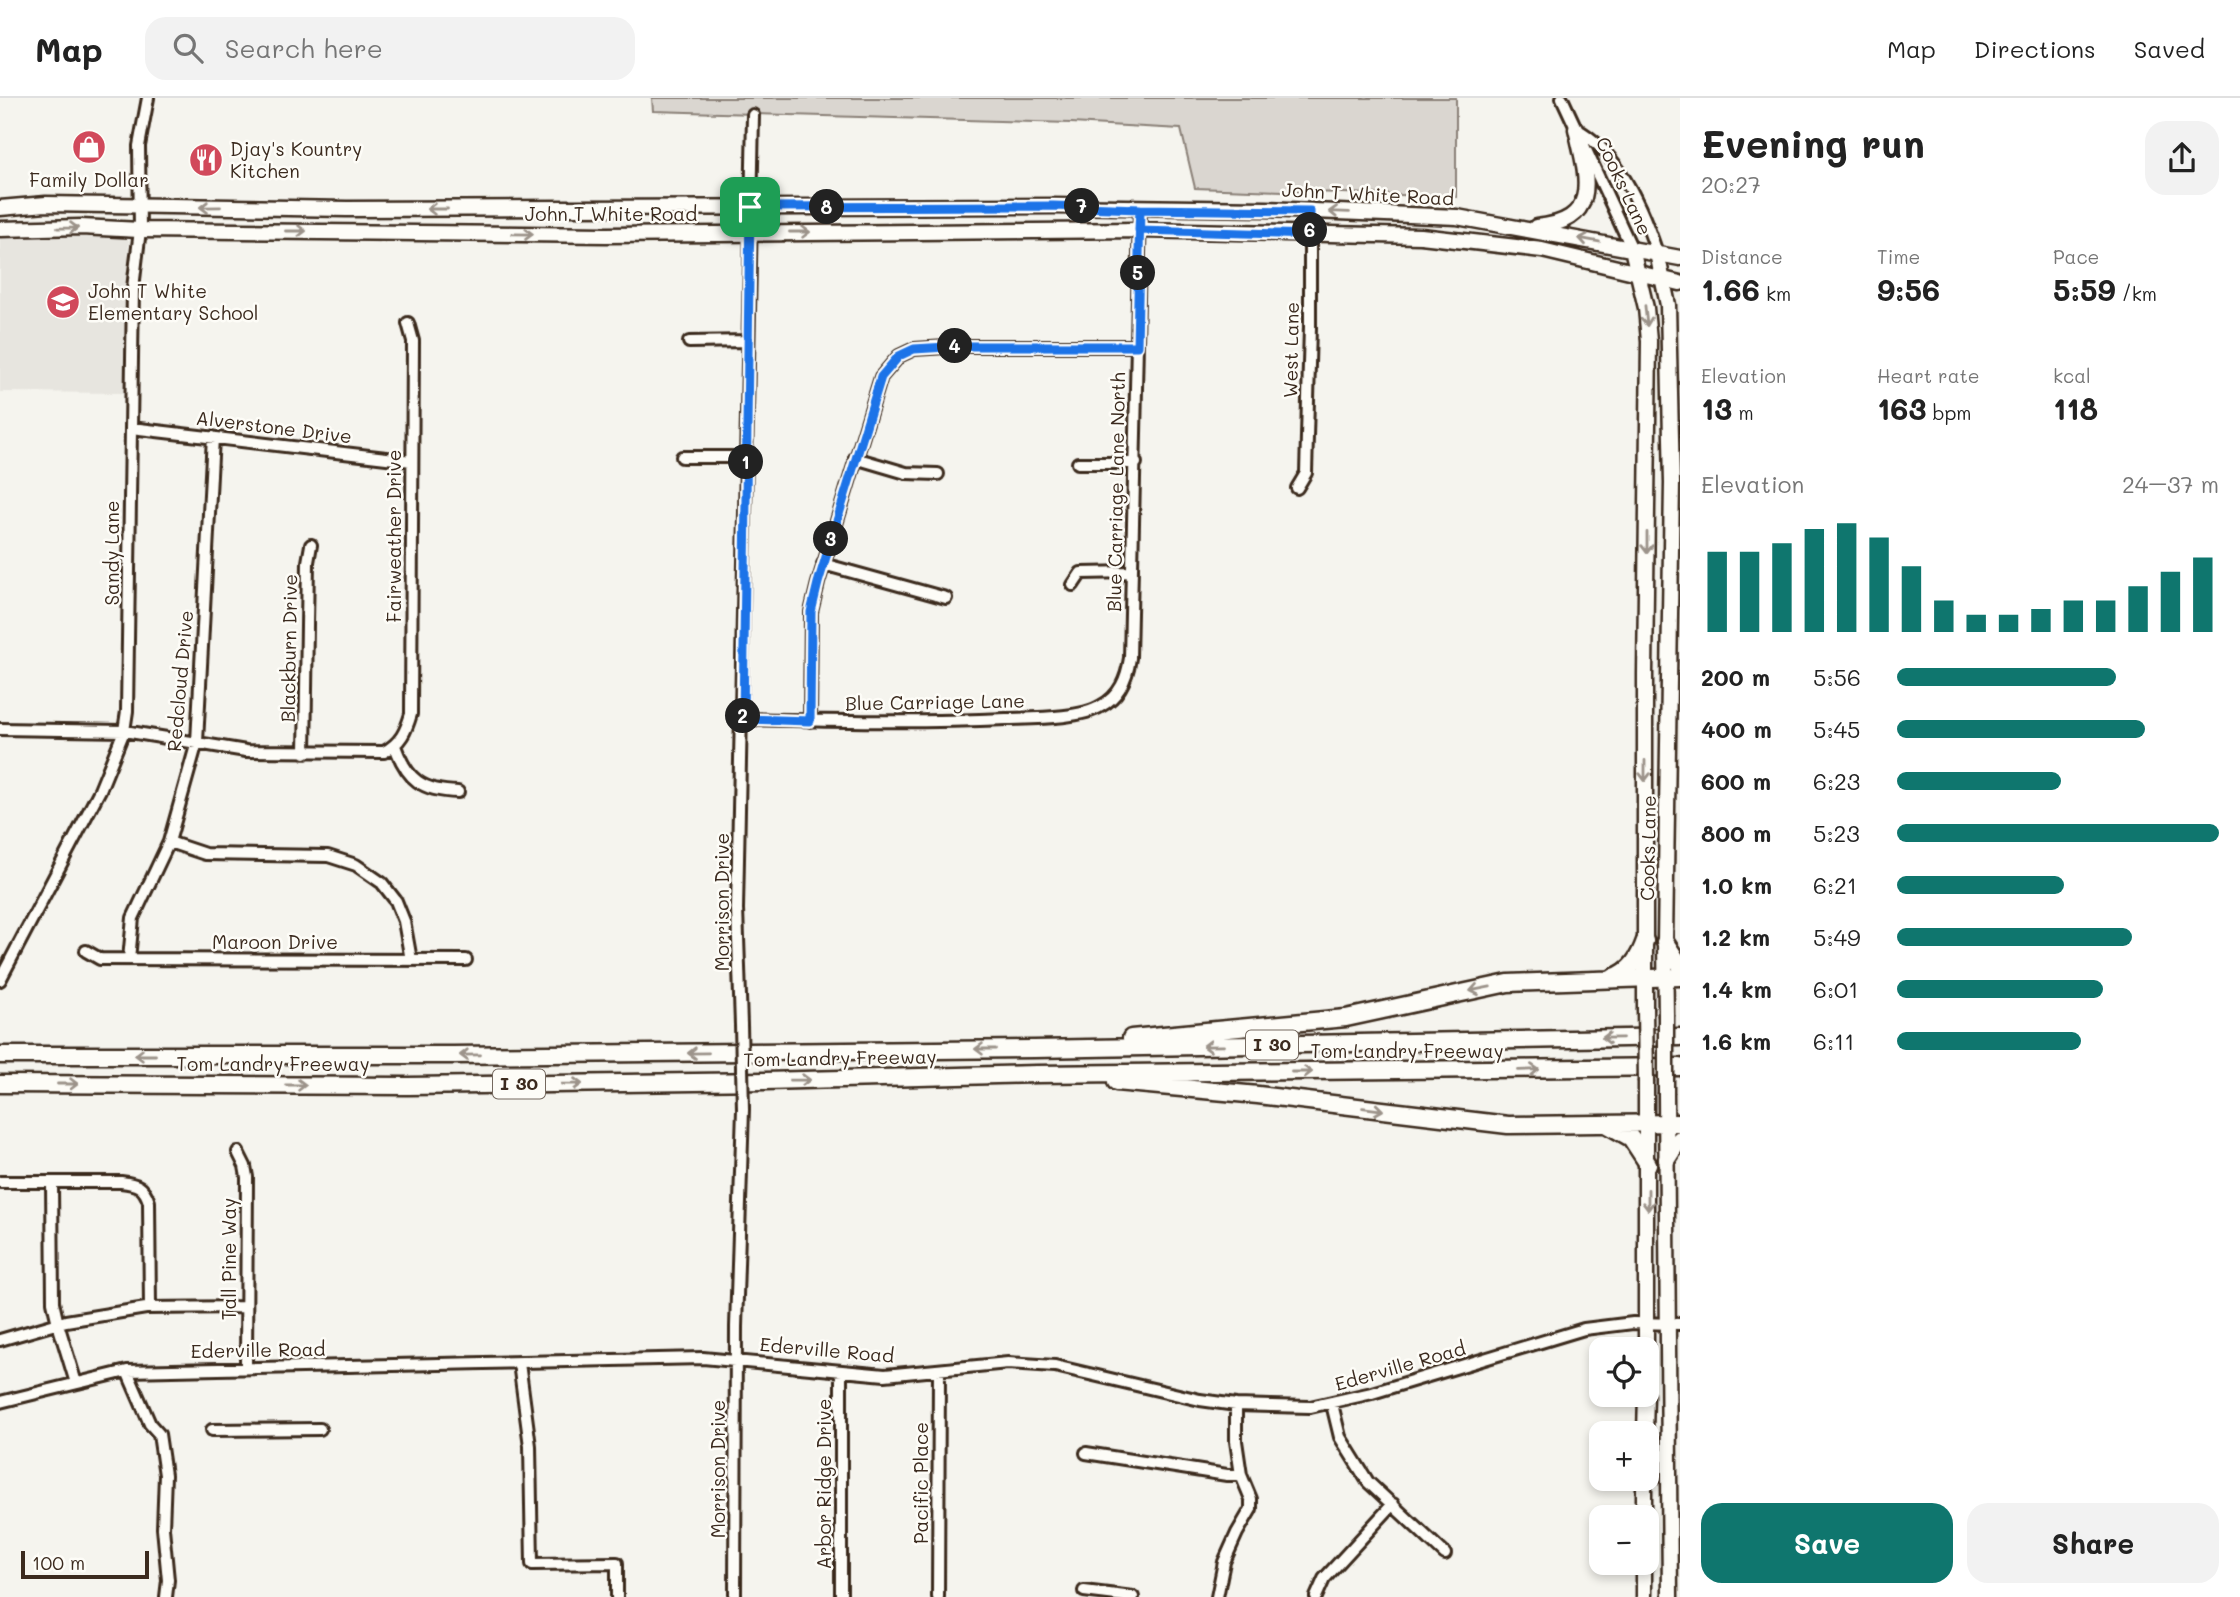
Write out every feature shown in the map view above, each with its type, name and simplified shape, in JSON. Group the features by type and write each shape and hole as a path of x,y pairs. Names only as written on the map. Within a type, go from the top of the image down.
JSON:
{"highway":[{"path":"1613,978 1635,962 1645,941"},
{"path":"1665,942 1680,965"},
{"path":"1034,1049 1210,1029 1346,1018 1508,983 1673,977"},
{"name":"Tom Landry Freeway","path":"0,1055 453,1055 1034,1049 1680,1037"},
{"name":"Tom Landry Freeway","path":"0,1084 408,1086 1037,1074 1680,1067"},
{"path":"1037,1074 1235,1095 1258,1095 1508,1125 1673,1123"},
{"path":"1605,1124 1631,1138 1648,1164"},
{"path":"1667,1159 1680,1139"}],"main road":[{"path":"1519,228 1558,223 1570,218 1583,206 1587,192 1586,173 1576,129"},
{"name":"John T White Road","path":"0,208 46,204 608,209 1053,206 1310,211 1457,217 1680,258"},
{"name":"John T White Road","path":"0,229 81,227 140,230 606,235 1139,230 1449,239 1542,250 1680,282"},
{"name":"Cooks Lane","path":"1632,249 1646,308 1649,341 1645,674 1648,1164 1646,1337"},
{"name":"Cooks Lane","path":"1657,253 1664,279 1669,342 1676,595 1670,674 1665,942 1673,977 1665,1004 1666,1094 1673,1123 1667,1159 1674,1324 1670,1597"},
{"path":"1647,484 1672,484"},
{"path":"1645,674 1670,674"},
{"path":"1646,803 1657,816 1668,841"},
{"path":"1659,1476 1670,1476"},
{"path":"1644,1575 1644,1597"}],"street":[{"name":"Sandy Lane","path":"0,981 100,790 124,730 129,696 133,288 140,230 139,146 148,98"},
{"name":"Cooks Lane","path":"1562,98 1632,249"},
{"name":"Morrison Drive","path":"735,1597 736,1360 743,1109 737,909 743,719 753,115"},
{"name":"Cooks Lane","path":"1576,129 1591,137 1601,148 1630,189 1646,219 1657,253"},
{"name":"Blue Carriage Lane North","path":"1120,690 1129,666 1136,463 1140,209"},
{"name":"West Lane","path":"1297,488 1306,473 1310,211"},
{"name":"Fairweather Drive","path":"396,746 406,732 411,714 413,341 408,323"},
{"path":"689,342 748,341"},
{"path":"810,721 811,612 823,564 881,377 899,356 914,349 963,346 1137,346"},
{"name":"Alverstone Drive","path":"131,428 412,461"},
{"name":"Redcloud Drive","path":"129,959 133,918 169,842 197,742 213,437"},
{"path":"682,457 746,457"},
{"path":"855,458 906,473 938,474"},
{"path":"1078,463 1136,463"},
{"name":"Blackburn Drive","path":"304,753 308,562 312,545"},
{"path":"823,564 946,598"},
{"path":"1073,585 1081,573 1132,572"},
{"name":"Blue Carriage Lane","path":"743,719 965,721 1061,717 1101,707 1120,690"},
{"path":"0,729 124,730 246,751 384,752 396,746 402,766 417,782 436,791 458,792"},
{"path":"169,842 205,854 328,856 356,865 382,883 396,901 404,921 411,960"},
{"name":"Maroon Drive","path":"86,951 100,959 466,960"},
{"name":"Tall Pine Way","path":"238,1152 247,1177 246,1367"},
{"path":"0,1182 121,1182 136,1184 146,1192 149,1202 150,1307"},
{"path":"52,1182 52,1282 58,1324 76,1383"},
{"path":"0,1340 112,1312 150,1307 246,1307"},
{"name":"Ederville Road","path":"0,1402 127,1371 703,1358 885,1375 1008,1363 1055,1366 1200,1400 1237,1405 1310,1407 1373,1394 1566,1334 1616,1325 1674,1324"},
{"path":"519,1363 530,1446 532,1564 617,1563 617,1597"},
{"name":"Pacific Place","path":"938,1597 939,1370"},
{"path":"127,1371 150,1423 159,1434 165,1475 163,1528 168,1580 166,1597"},
{"name":"Arbor Ridge Drive","path":"841,1371 841,1597"},
{"path":"1332,1404 1340,1437 1368,1482 1445,1554"},
{"path":"1217,1597 1224,1562 1251,1509 1251,1499 1241,1475 1236,1441 1237,1405"},
{"path":"212,1430 320,1429"},
{"path":"1086,1453 1241,1475"},
{"path":"1316,1597 1324,1579 1392,1504"},
{"path":"1084,1591 1133,1597"}],"shaded area":[{"path":"652,98 1456,98 1456,197 1195,188 1181,129 1071,123 653,111"},
{"name":"John T White Elementary School","path":"0,237 123,237 129,240 124,393 0,392"}],"place":[{"name":"Family Dollar","path":"89,147"},
{"name":"Djay's Kountry Kitchen","path":"206,160"},
{"name":"John T White Elementary School","path":"63,302"}],"route":[{"path":"750,207 743,719 810,721 811,612 818,583 881,377 899,356 914,349 963,346 1137,346 1139,230 1140,209 1310,211 1310,235 1139,230 1140,209 1053,206 750,207"}]}
